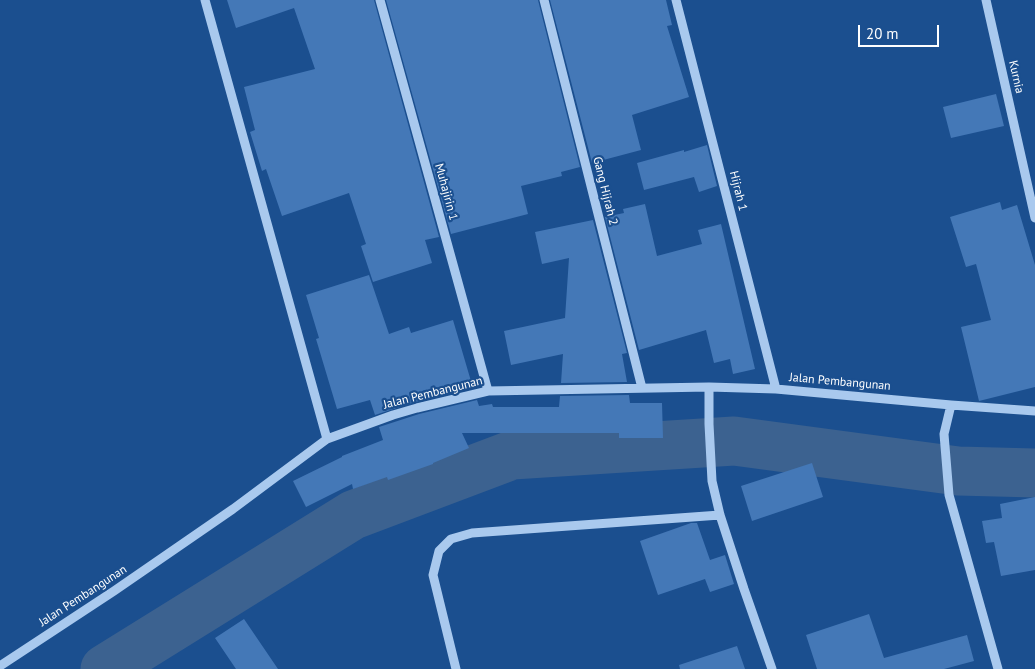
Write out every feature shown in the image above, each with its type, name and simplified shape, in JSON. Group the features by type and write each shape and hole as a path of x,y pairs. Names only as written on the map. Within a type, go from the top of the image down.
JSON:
{"street":[{"path":"205,0 327,439"},
{"name":"Muhajirin 1","path":"380,0 488,392"},
{"name":"Gang Hijrah 2","path":"544,0 642,388"},
{"name":"Hijrah 1","path":"676,0 776,389"},
{"name":"Kurnia","path":"986,0 1035,218"},
{"path":"709,387 712,481 720,515 772,669"},
{"name":"Jalan Pembangunan","path":"0,666 114,591 225,514 327,439 393,415 488,392 709,387 776,389 1035,411"},
{"path":"951,405 944,434 949,495 998,669"},
{"path":"456,669 433,575 439,551 451,539 472,533 720,515"}],"building":[{"path":"227,0 374,0 439,237 425,240 432,263 373,282 361,246 366,244 349,193 282,216 266,169 262,171 250,132 255,130 244,87 315,69 294,8 236,28"},
{"path":"386,0 538,0 580,167 561,172 562,176 521,186 528,214 451,234"},
{"path":"550,0 666,0 672,25 667,26 689,97 632,115 641,150 592,163"},
{"path":"996,94 1004,126 951,138 943,107"},
{"path":"707,145 717,186 699,192 694,177 644,190 637,163"},
{"path":"1000,202 1002,210 1017,205 1035,265 1035,387 979,401 961,327 991,320 976,264 966,267 950,217"},
{"path":"645,204 657,256 702,244 698,230 721,224 755,369 733,374 730,359 714,363 706,330 639,350 605,217 624,213 623,209"},
{"path":"593,220 627,353 622,354 627,382 561,383 563,354 511,365 504,331 565,318 569,258 542,264 535,232"},
{"path":"369,275 389,334 409,327 411,333 453,320 473,388 415,402 375,415 370,400 337,409 316,339 319,338 306,295"},
{"path":"629,395 630,403 662,403 663,438 619,438 619,433 462,433 469,448 433,464 388,480 387,477 353,489 352,484 306,507 293,481 342,456 383,440 379,427 419,414 477,400 479,406 492,404 493,407 559,407 560,396"},
{"path":"812,463 823,497 752,521 741,486"},
{"path":"1035,497 1035,570 1001,576 994,542 986,543 982,521 1002,518 1000,504"},
{"path":"691,523 697,523 710,560 725,555 734,584 710,592 705,579 658,595 640,541"},
{"path":"869,614 884,658 967,635 974,661 944,669 817,669 806,635"},
{"path":"244,619 278,669 236,669 215,638"},
{"path":"737,646 745,669 680,669 679,665"}],"waterway":[{"path":"105,669 353,515 512,455 734,441 958,471 1035,473"}]}
